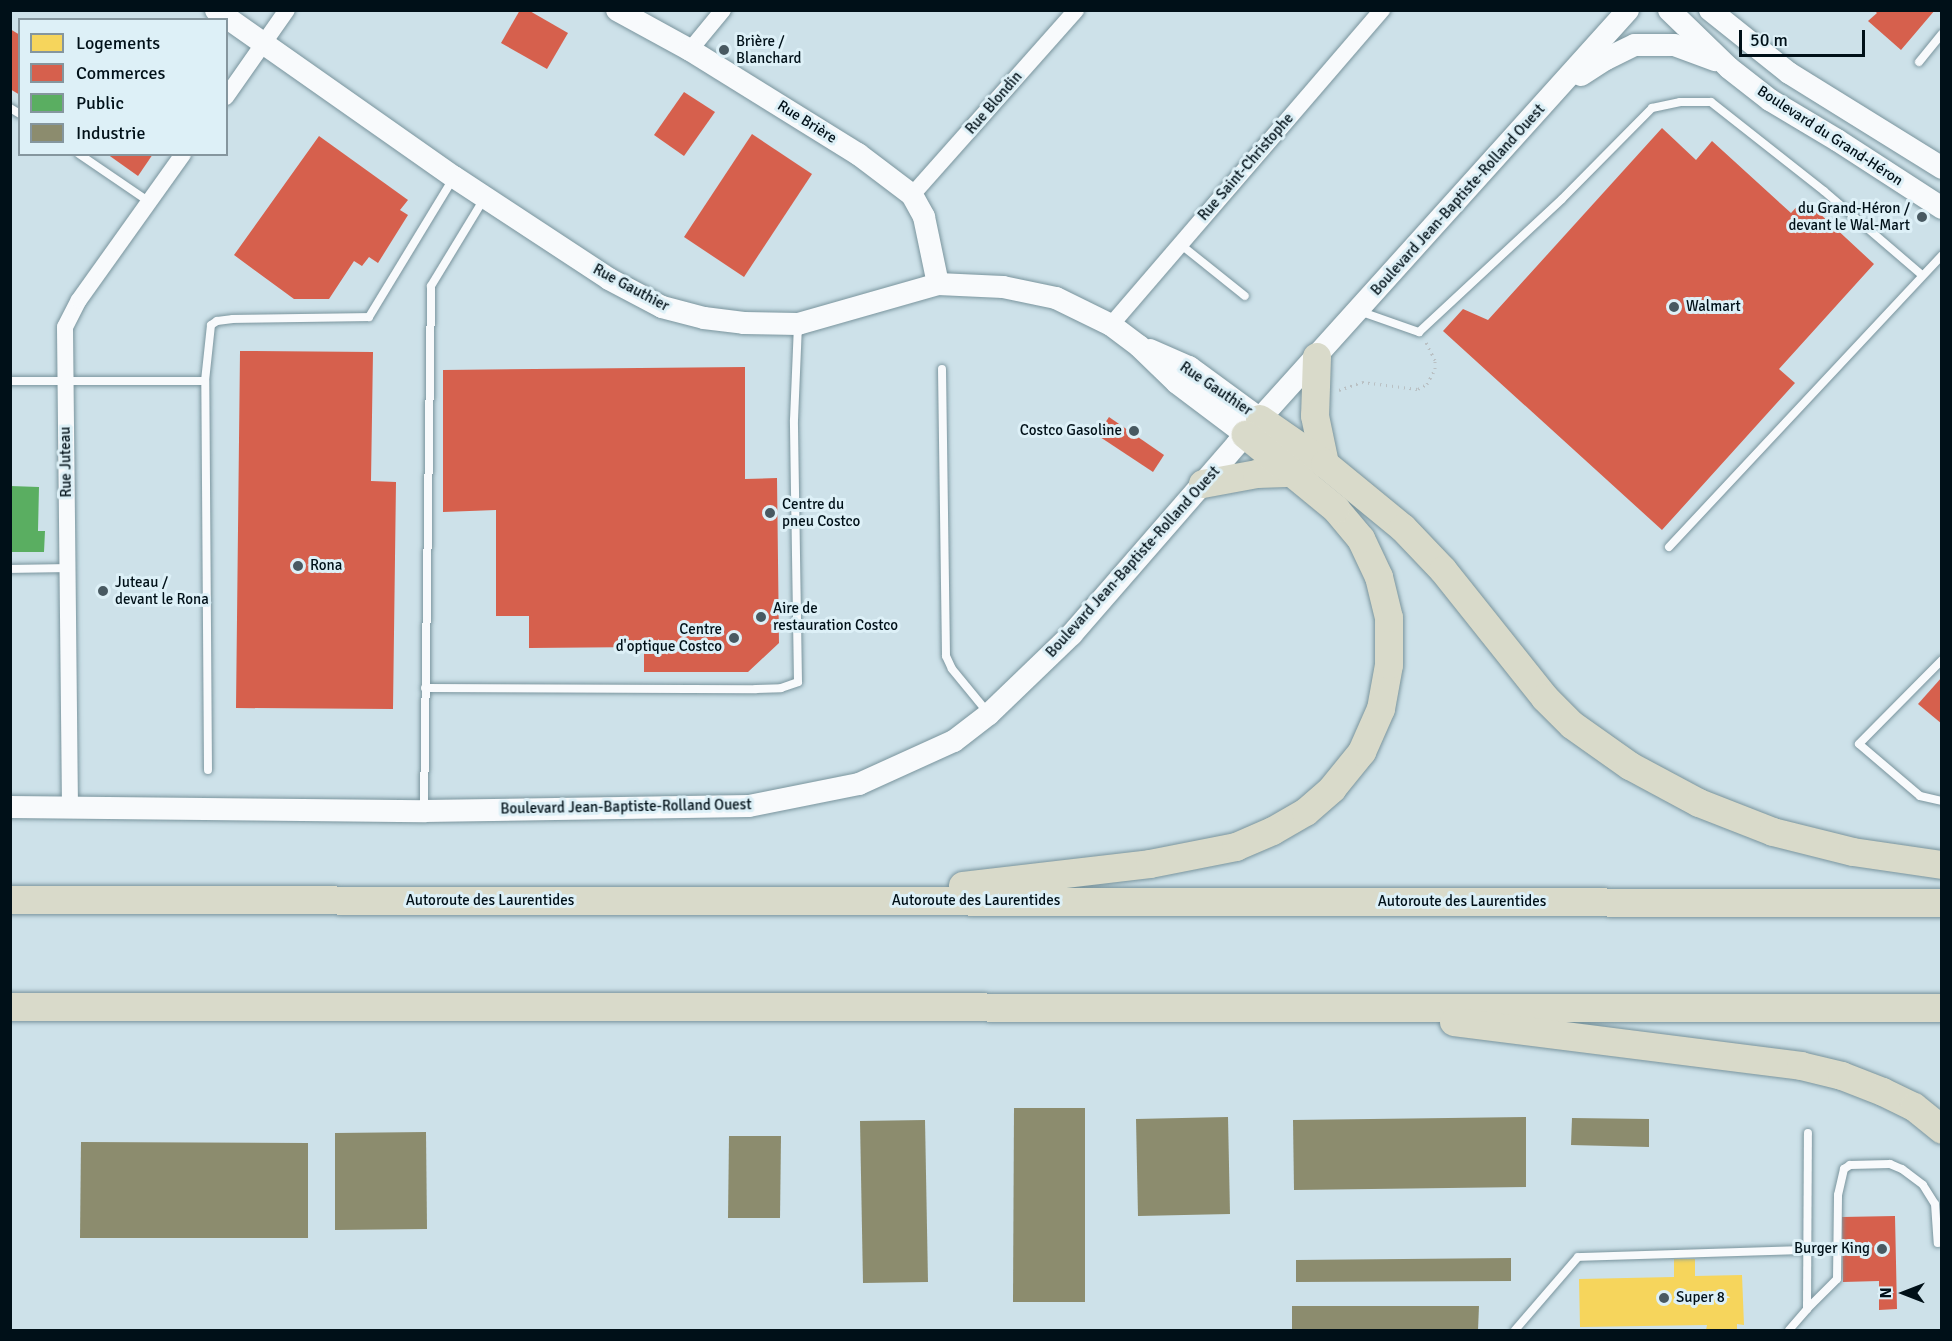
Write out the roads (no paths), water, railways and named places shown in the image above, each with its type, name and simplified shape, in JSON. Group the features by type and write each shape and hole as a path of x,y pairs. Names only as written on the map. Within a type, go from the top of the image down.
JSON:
{"highway":[{"path":"1317,357 1315,416 1325,464"},
{"path":"1253,427 1325,464 1385,511 1419,543 1528,680 1557,711 1630,766 1699,803 1782,834 1853,852 1941,865"},
{"path":"833,901 1198,857 1236,847 1273,831 1320,801 1354,763 1375,725 1387,684 1390,635 1383,591 1368,552 1353,528 1336,509 1294,473 1253,427"},
{"path":"1203,484 1257,474 1294,473"},
{"name":"Autoroute des Laurentides","path":"10,900 1941,903"},
{"path":"10,1007 1941,1008"},
{"path":"1339,1007 1801,1066 1842,1076 1883,1092 1914,1107 1941,1130"}],"street":[{"path":"228,94 266,45 287,10"},
{"name":"Rue Brière","path":"616,10 690,50 858,154 912,195 924,217 938,284"},
{"path":"690,50 723,10"},
{"name":"Rue Blondin","path":"912,195 1076,10"},
{"name":"Rue Saint-Christophe","path":"1111,325 1382,10"},
{"name":"Boulevard Jean-Baptiste-Rolland Ouest","path":"10,807 424,811 749,806 859,784 954,741 989,714 1072,634 1253,427 1628,10"},
{"name":"Boulevard du Grand-Héron","path":"1669,10 1729,68 1770,100 1837,140 1941,208"},
{"name":"Boulevard du Grand-Héron","path":"1710,10 1789,73 1941,168"},
{"name":"Rue Gauthier","path":"228,18 454,177 609,279 662,307 704,318 744,323 798,324 938,284 1003,287 1056,298 1111,325 1139,346 1177,383 1253,427"},
{"path":"1560,86 1635,45 1674,45 1691,50 1729,68"},
{"name":"Rue Juteau","path":"70,807 65,327 79,300 182,156"}],"lane":[{"path":"1919,63 1941,34"},
{"path":"1358,311 1419,332 1562,199 1652,108 1680,102 1711,102 1824,191 1922,275"},
{"path":"82,156 148,201"},
{"path":"208,770 205,381 211,325 216,321 233,319 369,316 454,177"},
{"path":"424,811 430,286 485,197"},
{"path":"1180,243 1245,296"},
{"path":"1670,547 1941,255"},
{"path":"425,688 756,690 782,688 798,682 794,410 798,324"},
{"path":"942,369 946,656 952,669 989,714"},
{"path":"10,381 205,381"},
{"path":"10,569 67,568"},
{"path":"1941,660 1859,744 1920,796 1941,801"},
{"path":"1807,1310 1808,1132"},
{"path":"1789,1330 1837,1279 1838,1195 1844,1169 1850,1165 1890,1164 1902,1168 1923,1185 1935,1204 1938,1243"},
{"path":"1515,1330 1578,1257 1808,1250"}],"place":[{"name":"Brière / Blanchard","path":"724,50"},
{"name":"du Grand-Héron / devant le Wal-Mart","path":"1922,217"},
{"name":"Walmart","path":"1674,307"},
{"name":"Costco Gasoline","path":"1134,431"},
{"name":"Centre du pneu Costco","path":"770,513"},
{"name":"Rona","path":"298,566"},
{"name":"Juteau / devant le Rona","path":"103,591"},
{"name":"Aire de restauration Costco","path":"761,617"},
{"name":"Centre d'optique Costco","path":"734,638"},
{"name":"Burger King","path":"1882,1249"},
{"name":"Super 8","path":"1664,1298"}]}
